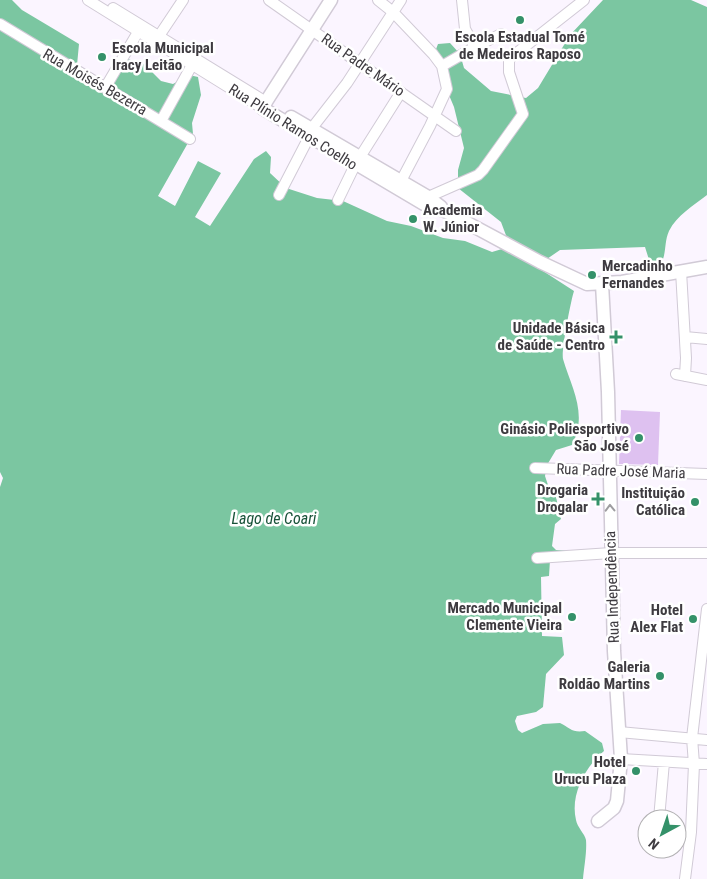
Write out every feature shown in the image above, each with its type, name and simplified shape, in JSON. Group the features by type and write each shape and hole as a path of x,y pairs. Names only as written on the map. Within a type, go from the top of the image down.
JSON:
{"main road":[{"path":"264,105 332,0"},
{"name":"Rua Plínio Ramos Coelho","path":"264,105 426,200"},
{"name":"Rua Plínio Ramos Coelho","path":"357,161 401,181 426,200"},
{"path":"426,200 578,281 602,284 707,268"},
{"name":"Rua Independência","path":"598,821 610,812 617,801 621,759 610,553 608,392 602,284"}],"street":[{"name":"Rua Plínio Ramos Coelho","path":"88,0 192,65 264,105"},
{"name":"Rua Plínio Ramos Coelho","path":"100,0 264,105"},
{"path":"159,36 183,0"},
{"name":"Rua Padre Mário","path":"269,0 456,131"},
{"path":"378,0 393,12 433,54 442,66 447,89 401,181"},
{"path":"280,195 310,133 360,63 401,0"},
{"path":"462,0 465,29 475,47"},
{"path":"426,200 478,175 483,170 523,114 509,72 509,59 584,0"},
{"name":"Rua Moisés Bezerra","path":"0,24 190,138"},
{"path":"105,88 138,32"},
{"path":"442,66 501,34"},
{"path":"161,121 192,65"},
{"path":"338,200 357,161 401,92"},
{"path":"681,271 685,337 681,375 707,380"},
{"path":"685,337 707,339"},
{"name":"Rua Padre José Maria","path":"535,468 707,474"},
{"path":"537,558 610,553 707,552"},
{"path":"685,879 691,832 694,764 692,738 707,609"},
{"path":"619,732 707,740"},
{"path":"621,759 707,764"},
{"path":"661,809 664,762"}],"shaded area":[{"name":"Ginásio Poliesportivo São José","path":"621,410 660,412 658,465 619,464"}],"water":[{"name":"Lago de Coari","path":"0,0 12,0 22,10 79,44 77,65 105,83 121,57 144,64 161,81 173,84 189,75 198,77 201,95 192,123 193,134 158,196 175,206 198,161 221,173 195,217 210,226 254,159 266,151 271,157 270,173 286,188 317,198 343,201 387,221 411,226 443,238 465,241 492,252 502,249 507,238 501,222 458,188 458,170 464,148 454,107 433,57 438,44 450,43 460,54 464,68 491,91 526,98 538,88 570,35 603,0 691,0 707,7 707,195 686,211 672,225 667,236 663,260 657,268 651,266 645,247 560,250 544,261 543,271 574,291 563,359 577,402 579,423 572,445 556,450 547,465 545,476 549,488 556,497 561,519 555,524 552,546 556,550 573,551 550,560 549,576 541,577 542,636 562,637 564,655 546,674 543,707 536,712 517,716 515,721 518,730 522,733 543,724 560,723 574,731 585,731 602,743 604,751 585,773 575,801 577,823 586,840 583,879 0,879 0,487 3,478 0,472"}],"place":[{"name":"Escola Estadual Tomé de Medeiros Raposo","path":"520,20"},
{"name":"Escola Municipal Iracy Leitão","path":"102,57"},
{"name":"Academia W. Júnior","path":"413,219"},
{"name":"Mercadinho Fernandes","path":"592,275"},
{"name":"Unidade Básica de Saúde - Centro","path":"616,337"},
{"name":"Ginásio Poliesportivo São José","path":"639,438"},
{"name":"Drogaria Drogalar","path":"598,499"},
{"name":"Instituição Católica","path":"695,502"},
{"name":"Mercado Municipal Clemente Vieira","path":"572,617"},
{"name":"Hotel Alex Flat","path":"693,619"},
{"name":"Galeria Roldão Martins","path":"660,676"},
{"name":"Hotel Urucu Plaza","path":"636,771"}]}
